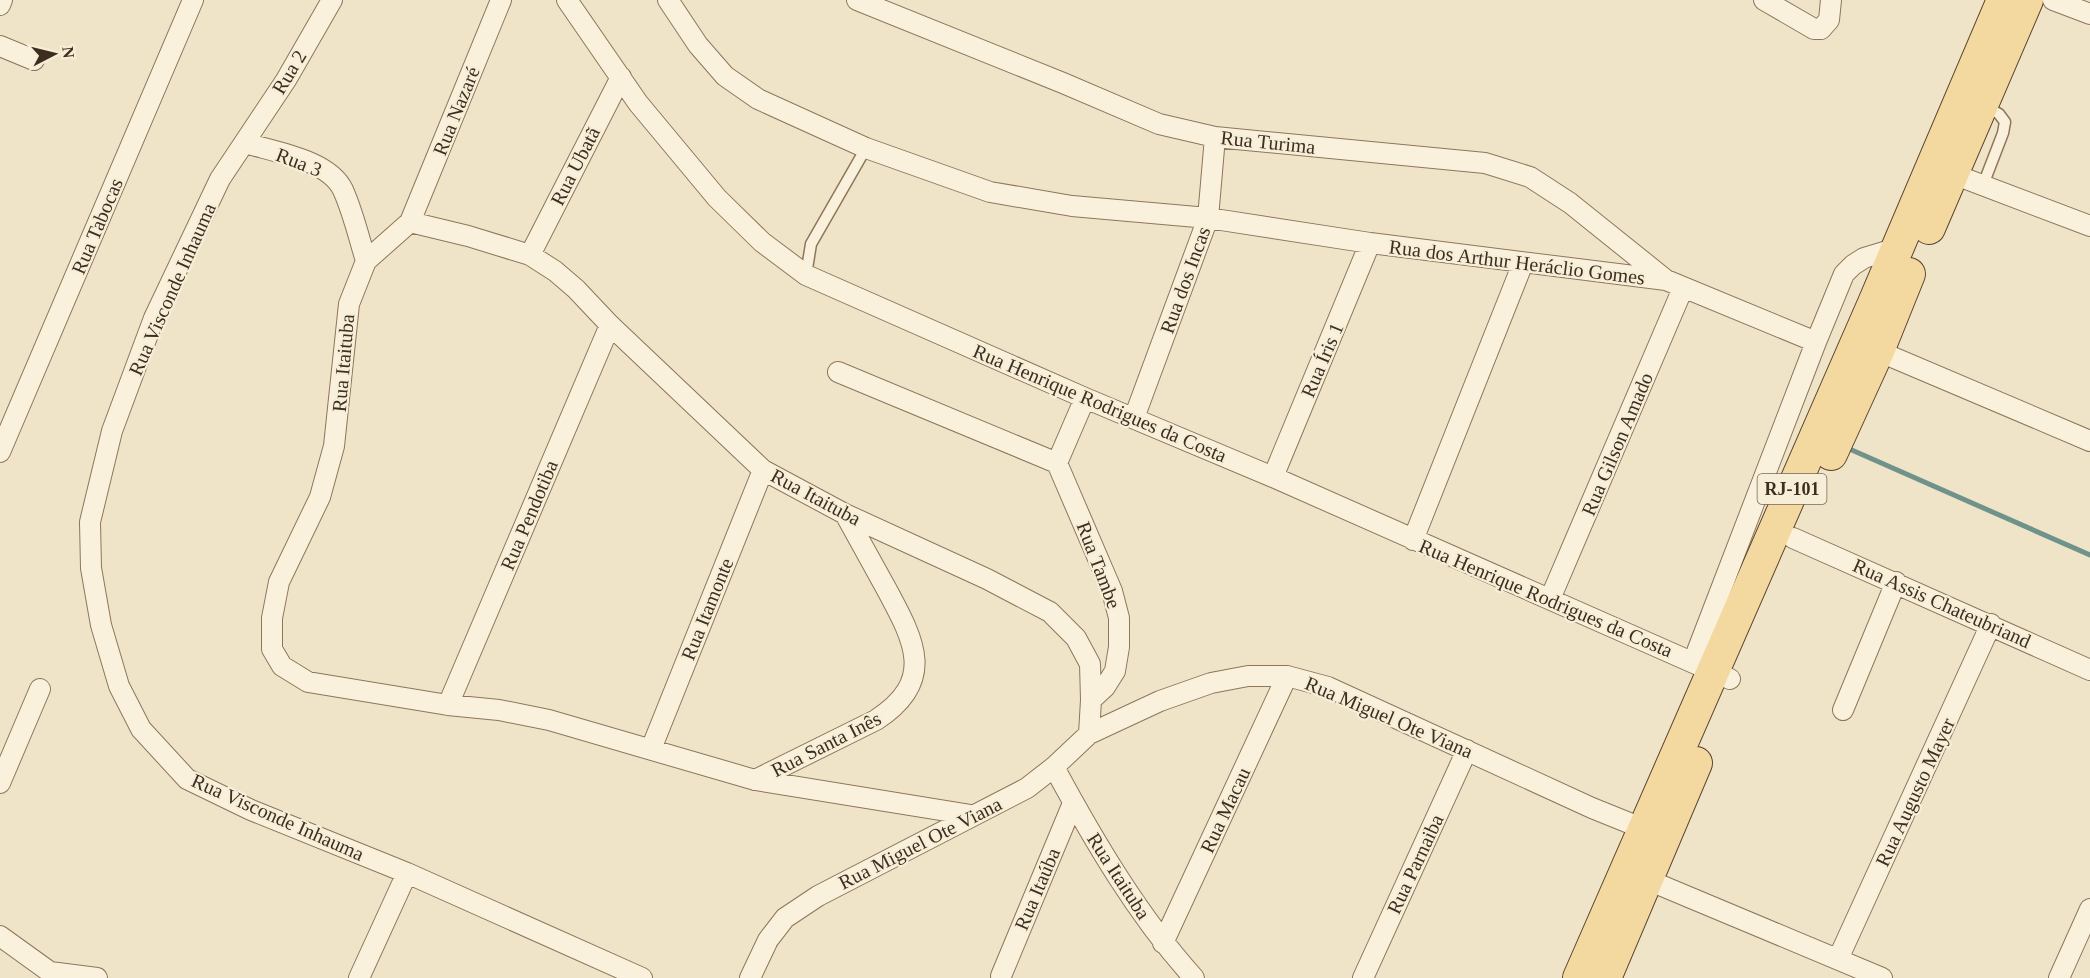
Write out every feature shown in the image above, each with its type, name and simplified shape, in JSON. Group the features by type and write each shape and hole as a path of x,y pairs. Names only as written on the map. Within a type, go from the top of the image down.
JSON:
{"main road":[{"name":"RJ-101","path":"1605,978 1648,880 1712,671 1793,538 1878,351 1983,105 2006,1"},
{"name":"RJ-101","path":"1579,978 2006,1"}],"street":[{"path":"0,5 2,0"},
{"name":"Rua Tabocas","path":"0,452 194,0"},
{"name":"Rua 2","path":"245,143 332,0"},
{"name":"Rua Nazaré","path":"410,222 501,0"},
{"name":"Rua Henrique Rodrigues da Costa","path":"567,0 638,103 717,198 762,242 806,274 1084,398 1274,477 1712,671"},
{"name":"Rua dos Arthur Heráclio Gomes","path":"668,0 698,45 725,76 758,99 866,148 990,192 1072,206 1208,218 1370,243 1675,284 1816,342"},
{"name":"Rua Turima","path":"857,0 1159,124 1215,137 1485,163 1530,177 1570,202 1675,284"},
{"path":"1764,0 1814,29 1824,28 1829,20 1831,0"},
{"path":"2052,0 2090,14"},
{"path":"0,46 34,60"},
{"name":"Rua Ubatã","path":"530,255 621,77"},
{"name":"Rua dos Incas","path":"1134,418 1208,218 1215,137"},
{"name":"Rua 3","path":"245,143 310,163 328,171 342,189 366,261"},
{"name":"Rua Visconde Inhauma","path":"245,143 220,179 154,318 112,431 90,522 91,568 102,625 119,686 141,729 187,779 251,810 407,873 642,978"},
{"path":"1953,174 2090,226"},
{"name":"Rua Itaituba","path":"971,815 755,780 549,720 500,710 448,705 308,682 282,666 272,649 272,618 279,582 320,497 334,446 349,304 366,261 410,222 468,236 530,255 555,271 763,470 845,514 987,579 1050,612 1076,638 1090,664 1089,734"},
{"name":"Rua Íris 1","path":"1274,477 1370,243"},
{"path":"1712,671 1816,342 1844,274 1864,258 1897,248"},
{"path":"1413,540 1523,263"},
{"name":"Rua Gilson Amado","path":"1550,599 1675,284"},
{"name":"Rua Pendotiba","path":"448,705 610,325"},
{"path":"1878,351 2090,441"},
{"path":"838,372 1057,462 1084,398"},
{"name":"Rua Tambe","path":"1057,462 1112,591 1119,618 1119,647 1114,671 1105,687 1091,700"},
{"name":"Rua Itamonte","path":"651,749 763,470"},
{"name":"Rua Santa Inês","path":"755,780 876,720 894,709 907,693 914,672 914,648 907,627 845,514"},
{"name":"Rua Assis Chateubriand","path":"1793,538 1991,624 2090,670"},
{"path":"1843,710 1896,582"},
{"name":"Rua Augusto Mayer","path":"1838,959 1991,624"},
{"name":"Rua Miguel Ote Viana","path":"750,978 768,940 784,918 818,896 1027,788 1054,767 1089,734 1160,701 1211,683 1248,676 1287,676 1328,687 1592,808 1644,829"},
{"name":"Rua Macau","path":"1163,943 1287,676"},
{"path":"0,783 40,689"},
{"name":"Rua Parnaiba","path":"1363,978 1467,750"},
{"name":"Rua Itaituba","path":"1054,767 1119,878 1163,943 1194,978"},
{"name":"Rua Itaúba","path":"1001,976 1073,803"},
{"path":"359,978 407,873"},
{"path":"1648,880 1882,978"},
{"path":"2059,978 2090,909"},
{"path":"0,936 52,975 96,978"}],"lane":[{"path":"1983,105 1999,114 2005,122 1983,185"},
{"path":"806,274 811,244 866,148"}],"waterway":[{"path":"1845,447 2090,555"}]}
